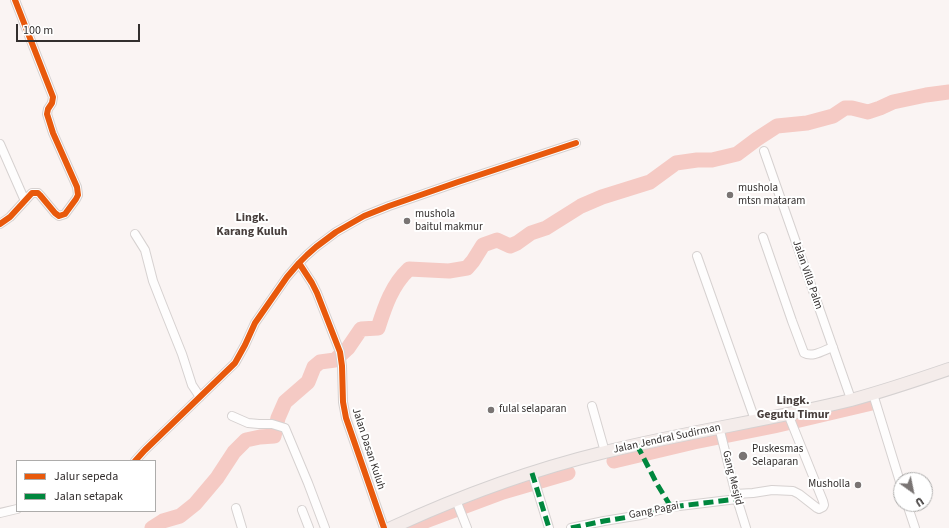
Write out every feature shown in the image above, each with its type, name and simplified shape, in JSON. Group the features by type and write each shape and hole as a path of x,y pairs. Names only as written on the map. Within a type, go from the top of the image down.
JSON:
{"highway":[{"name":"Jalan Jendral Sudirman","path":"392,528 459,506 484,489 534,480 605,452 851,400 949,369"}],"street":[{"path":"0,224 10,217 32,193 38,193 55,213 62,216 76,199 78,192 53,133 47,114 53,97 15,0"},
{"path":"137,460 145,450 235,363 255,323 287,278 299,263 316,247 336,232 364,216 404,200 576,143"},
{"path":"0,144 25,201"},
{"name":"Jalan Villa Palm","path":"764,151 851,400"},
{"path":"135,234 145,250 153,280 182,354 192,385 200,397"},
{"path":"763,237 804,353 812,355 833,347"},
{"path":"698,256 755,420"},
{"name":"Jalan Dasan Kuluh","path":"299,263 317,293 340,352 343,402 346,418 384,528"},
{"path":"873,394 897,472"},
{"path":"592,406 605,452"},
{"name":"Gang Pagai","path":"571,528 641,515 670,507 772,490 793,491 799,494 814,507 819,509 823,507 823,501 788,414"},
{"path":"232,416 248,423 270,423 284,428 308,483 325,528"},
{"name":"Gang Mesjid","path":"719,427 736,496 746,528"},
{"path":"534,480 549,528"},
{"path":"459,506 467,528"},
{"path":"236,508 242,528"},
{"path":"0,513 16,509"},
{"path":"302,510 309,528"},
{"path":"910,512 915,528"}],"waterway":[{"path":"152,528 163,521 180,516 195,504 217,478 234,452 246,440 274,436 278,418 285,402 308,382 314,367 320,362 335,360 348,348 361,329 378,328 386,304 398,282 409,269 449,271 467,268 483,245 497,240 510,246 531,233 546,228 581,206 602,197 650,182 676,163 697,160 712,160 737,154 777,126 807,123 833,116 845,108 868,112 893,102 949,92"},
{"path":"614,461 872,403"},
{"path":"411,528 420,523 503,492 568,473"}],"marked path":[{"path":"637,445 657,484 671,507"},
{"path":"532,473 549,528"},
{"path":"571,528 641,515 671,507 737,499"}],"cycle path":[{"path":"0,224 10,217 32,193 38,193 59,216 65,214 78,195 77,187 53,133 47,114 53,97 15,0"},
{"path":"136,460 235,363 255,323 287,277 307,255 336,232 364,216 389,206 576,143"},
{"path":"299,263 317,293 340,352 343,402 346,418 384,528"}],"place":[{"name":"mushola mtsn mataram","path":"730,195"},
{"name":"mushola baitul makmur","path":"407,221"},
{"name":"fulal selaparan","path":"491,410"},
{"name":"Puskesmas Selaparan","path":"743,456"},
{"name":"Musholla","path":"858,485"}],"district":[{"name":"Lingk. Karang Kuluh","path":"252,225"},
{"name":"Lingk. Gegutu Timur","path":"793,408"}]}
